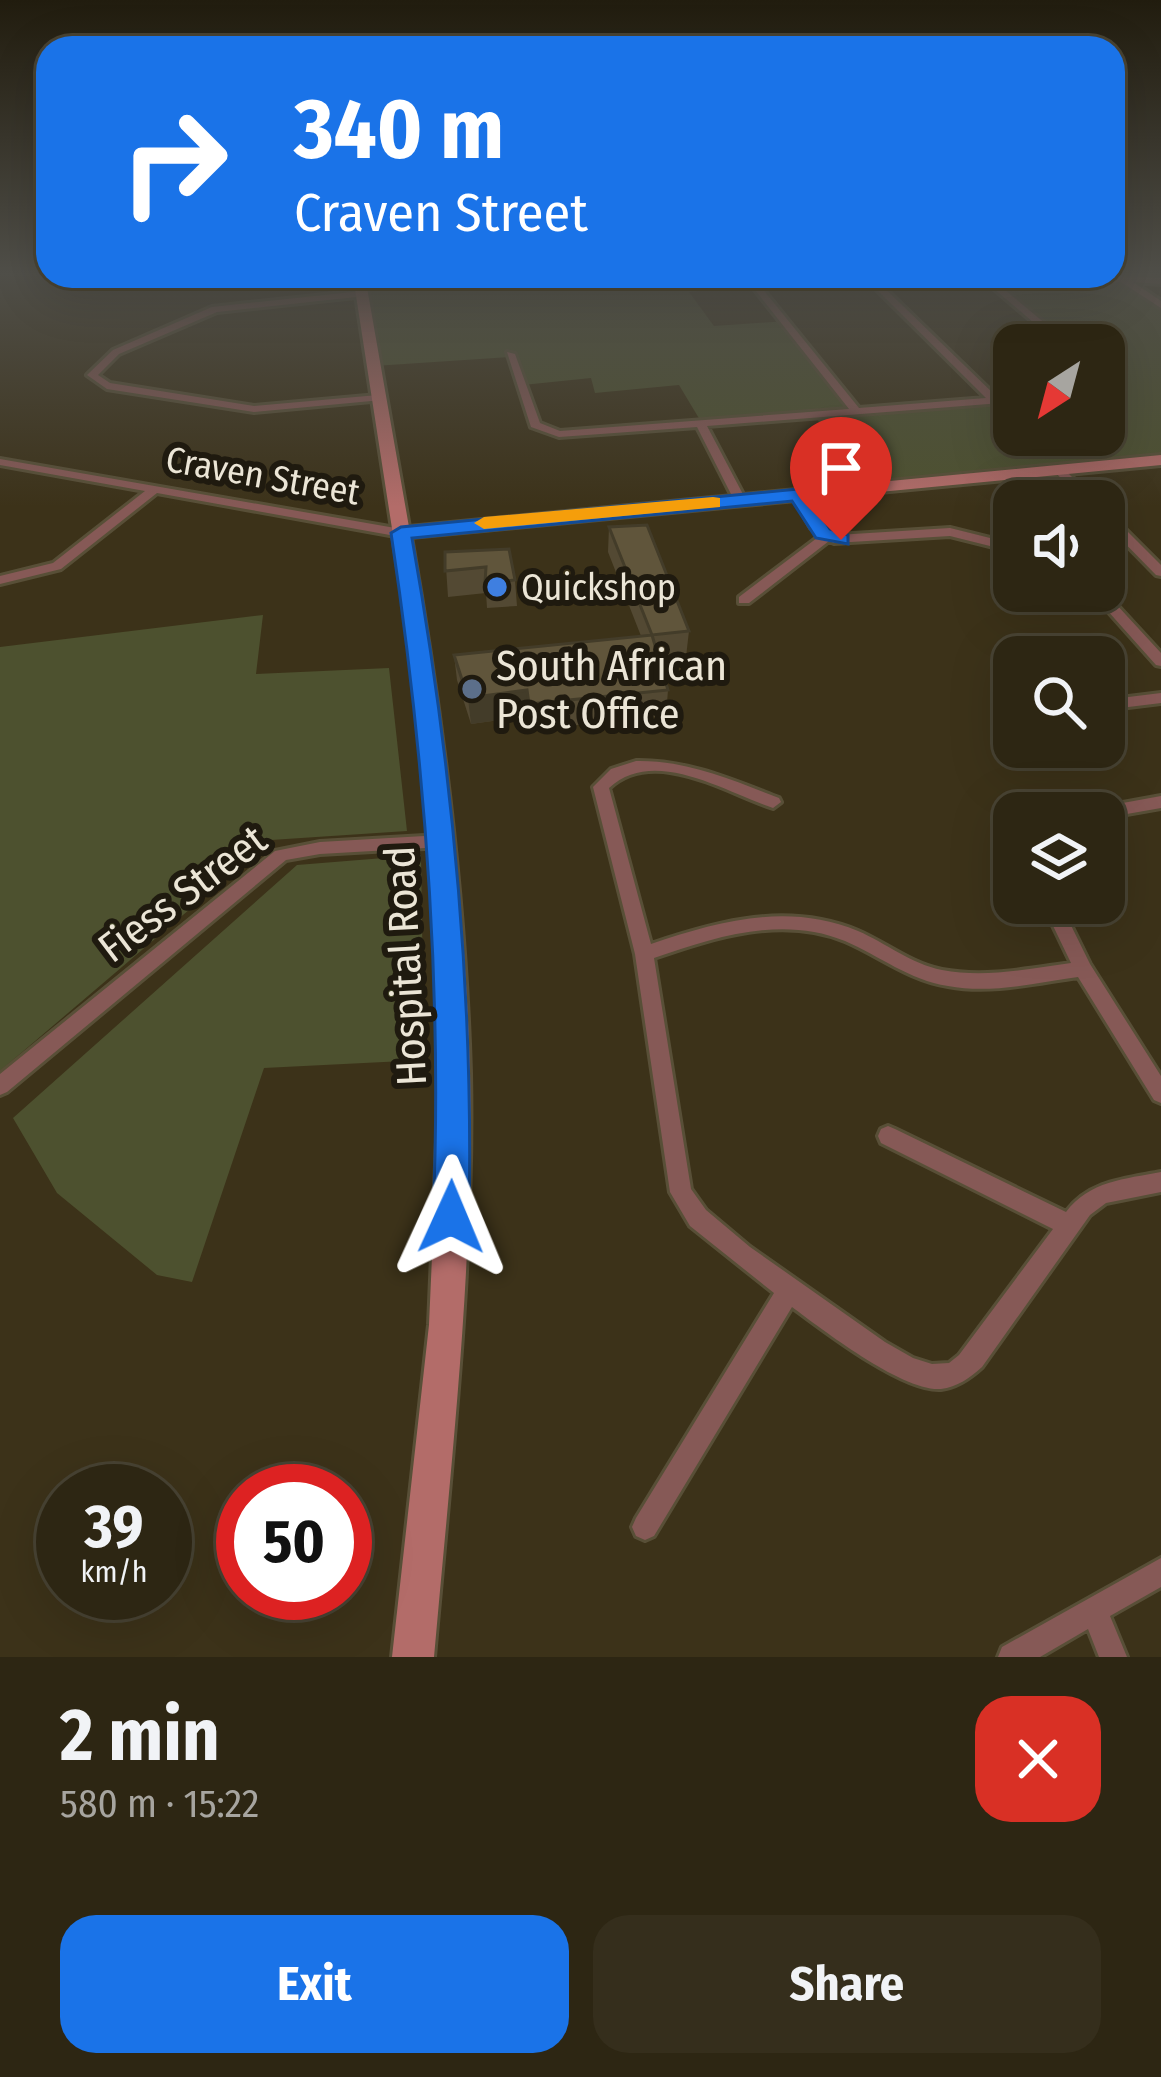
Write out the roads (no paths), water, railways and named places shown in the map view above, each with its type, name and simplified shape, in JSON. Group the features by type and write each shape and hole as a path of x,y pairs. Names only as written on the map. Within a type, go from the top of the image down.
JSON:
{"main road":[{"name":"Hospital Road","path":"371,352 424,671 442,841 455,1074 450,1259 413,1657"},
{"name":"Craven Street","path":"401,533 1161,460"}],"street":[{"path":"116,352 92,375 106,386 244,408 378,398"},
{"path":"809,352 856,411"},
{"path":"945,352 993,399"},
{"path":"510,354 529,414 542,429 573,434 993,400"},
{"path":"701,424 740,500"},
{"name":"Craven Street","path":"0,462 401,533"},
{"path":"1059,470 1069,480"},
{"path":"0,580 57,566 155,489"},
{"path":"798,495 827,536 849,540 950,532 993,543"},
{"path":"744,600 827,536"},
{"path":"1125,536 1161,572"},
{"path":"1116,612 1161,662"},
{"path":"1125,702 1161,698"},
{"path":"773,802 678,765 640,769 604,782 603,805 644,954 681,1192 718,1237 911,1370 949,1376 973,1358 1066,1224 1102,1194 1161,1181"},
{"path":"1125,808 1161,802"},
{"name":"Fiess Street","path":"0,1086 281,855 442,841"},
{"path":"644,954 706,932 802,920 854,937 925,974 951,980 1083,969"},
{"path":"1061,924 1083,969 1161,1094"},
{"path":"888,1136 1066,1224"},
{"path":"645,1527 790,1288"},
{"path":"1012,1657 1161,1572"},
{"path":"1094,1610 1113,1657"}],"place":[{"name":"Quickshop","path":"497,587"},
{"name":"South African Post Office","path":"472,689"}]}
